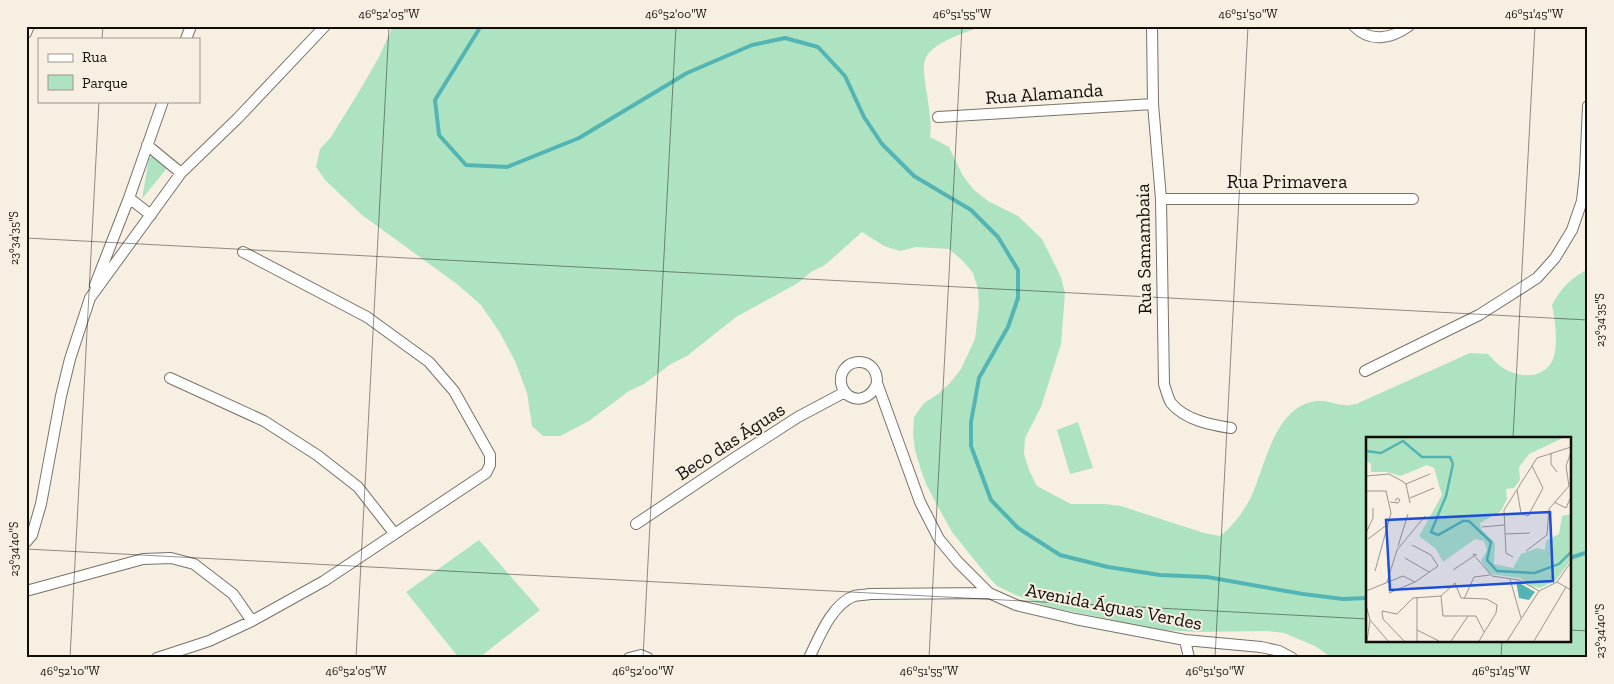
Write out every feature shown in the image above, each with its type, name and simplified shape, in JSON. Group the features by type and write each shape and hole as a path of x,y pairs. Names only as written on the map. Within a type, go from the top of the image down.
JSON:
{"street":[{"path":"26,33 29,26"},
{"path":"186,38 191,26"},
{"path":"90,298 181,173 238,118 325,26"},
{"name":"Rua Samambaia","path":"1152,26 1153,104 1161,199 1164,384 1171,402 1184,414 1206,424 1232,428"},
{"path":"1354,26 1359,32 1377,38 1397,35 1409,26"},
{"path":"26,542 32,535 41,504 61,396 70,359 90,298 129,198 163,102"},
{"name":"Rua Alamanda","path":"938,117 1153,104"},
{"path":"1365,371 1479,315 1537,278 1555,258 1572,230 1582,201 1588,106"},
{"path":"147,145 181,173"},
{"path":"129,198 150,215"},
{"name":"Rua Primavera","path":"1161,199 1413,199"},
{"path":"157,658 209,641 252,621 324,581 486,473 490,465 490,455 454,391 429,362 367,317 243,252"},
{"name":"Avenida Águas Verdes","path":"845,392 840,381 841,374 849,365 861,362 872,367 876,372 877,384 920,502 939,539 958,562 990,593 1016,605 1075,619 1185,640 1279,650 1292,658"},
{"path":"170,378 264,421 317,455 358,487 394,533"},
{"path":"845,392 855,398 867,397 877,384"},
{"name":"Beco das Águas","path":"636,524 782,427 845,392"},
{"path":"26,591 143,559 171,558 194,564 233,594 252,621"},
{"path":"809,658 831,616 853,596 870,594 990,593"},
{"path":"1185,640 1189,658"},
{"path":"629,658 641,655 648,658"}],"green space":[{"path":"393,26 984,26 942,43 934,48 925,60 924,73 931,126 930,137 949,147 963,176 974,190 988,201 1018,216 1042,239 1061,277 1065,293 1061,344 1041,407 1025,438 1024,454 1029,470 1037,486 1071,504 1121,506 1204,533 1220,536 1234,523 1245,508 1272,442 1288,417 1298,408 1317,401 1346,405 1356,404 1470,353 1488,354 1499,365 1514,373 1522,375 1538,374 1545,370 1554,356 1556,337 1552,305 1567,284 1588,269 1588,658 1332,658 1315,646 1284,633 1267,631 1197,632 1147,629 1114,620 1049,607 997,586 952,532 926,484 915,450 913,434 914,417 924,403 950,383 961,369 975,339 979,306 978,289 973,273 949,249 916,247 900,251 884,246 862,232 825,265 811,272 798,283 736,317 687,356 671,364 644,384 629,391 589,421 560,436 543,436 532,426 527,393 515,361 500,333 481,305 457,284 362,215 325,180 316,167 320,149 331,137 379,57"},
{"path":"149,158 158,158 167,168 142,199"},
{"path":"1078,422 1093,468 1070,474 1057,430"},
{"path":"479,540 540,610 479,658 459,658 406,592"}],"waterway":[{"path":"481,26 435,100 439,135 466,165 507,167 579,138 687,73 752,45 785,38 818,47 845,76 864,117 882,144 914,176 971,210 998,237 1018,270 1018,298 1008,327 979,378 971,422 971,446 991,500 1018,528 1060,555 1108,567 1160,575 1207,577 1343,599 1366,598"},
{"path":"1572,557 1588,552"}]}
